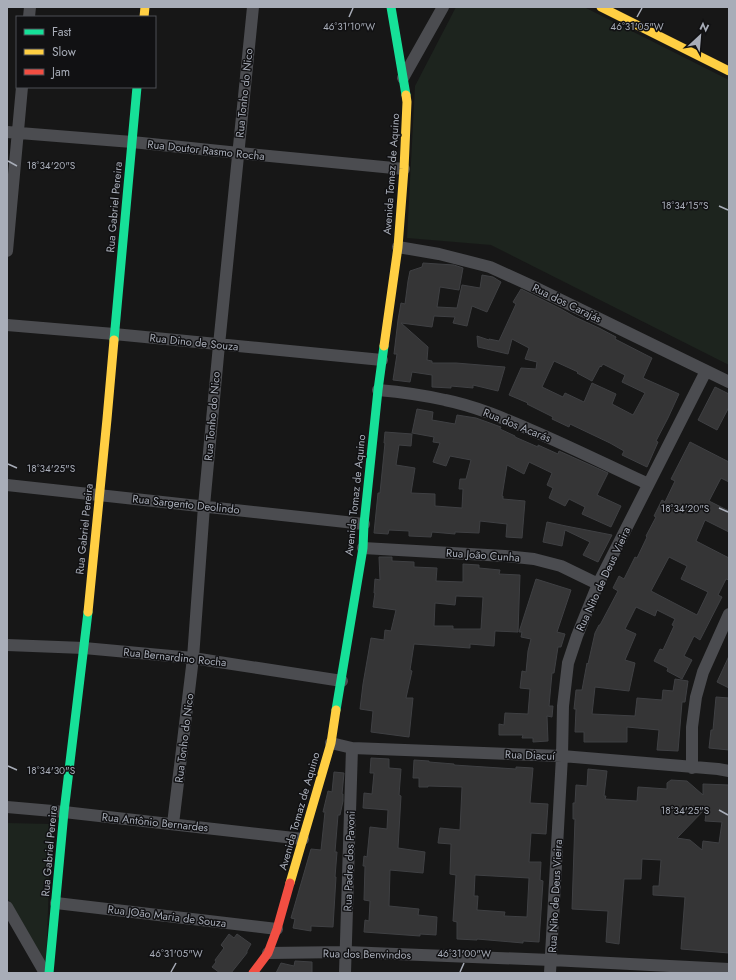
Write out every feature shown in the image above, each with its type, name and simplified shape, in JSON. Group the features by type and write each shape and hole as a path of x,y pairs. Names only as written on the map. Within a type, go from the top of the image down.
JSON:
{"street":[{"name":"Rua Tonho do Nico","path":"173,824 193,658 204,506 253,7"},
{"name":"Avenida Tomaz de Aquino","path":"253,973 268,953 277,929 331,743 363,548 364,524 378,390 398,246 404,169 407,102 391,7"},
{"path":"403,78 443,7"},
{"path":"601,7 729,71"},
{"path":"7,251 12,133 22,88"},
{"name":"Rua Gabriel Pereira","path":"49,973 64,812 84,648 107,419 137,88"},
{"name":"Rua Doutor Rasmo Rocha","path":"12,133 132,142 404,169"},
{"name":"Rua dos Carajás","path":"398,246 439,254 490,267 729,382"},
{"name":"Rua Dino de Souza","path":"7,325 382,360"},
{"name":"Rua Nito de Deus Vieira","path":"550,973 562,756 563,706 568,663 576,636 598,584 706,370"},
{"name":"Rua dos Acarás","path":"378,390 445,400 500,416 648,484"},
{"name":"Rua Sargento Deolindo","path":"7,485 364,524"},
{"name":"Rua João Cunha","path":"363,548 534,559 561,566 598,584"},
{"path":"692,768 692,727 696,697 702,672 729,614"},
{"name":"Rua Bernardino Rocha","path":"7,645 84,648 193,658 342,681"},
{"name":"Rua Diacuí","path":"331,743 352,748 562,756 729,771"},
{"name":"Rua Padre dos Pavoni","path":"345,973 352,748"},
{"name":"Rua Antônio Bernardes","path":"7,807 303,839"},
{"name":"Rua JOão Maria de Souza","path":"56,903 277,929"},
{"path":"7,907 45,973"},
{"name":"Rua dos Benvindos","path":"268,953 346,952 729,969"}],"shaded area":[{"path":"456,7 584,7 729,80 729,365 491,245 407,238 415,86"},
{"path":"7,823 51,824 46,967 7,897"}],"building":[{"path":"423,263 454,265 463,268 459,290 440,287 437,307 457,308 462,285 480,288 482,275 493,277 501,282 487,312 472,306 467,326 453,323 455,317 434,316 432,327 401,323 428,347 427,360 432,361 432,363 456,363 505,367 498,391 473,385 473,388 451,386 451,388 432,387 432,375 412,372 410,382 393,380 397,354 394,354 401,303 405,304 410,271 422,267"},
{"path":"521,289 599,328 616,337 615,339 652,358 643,378 679,394 656,441 658,442 647,467 622,455 624,451 610,443 570,424 569,427 552,419 553,417 527,404 528,403 509,395 521,368 536,369 537,362 525,359 529,348 512,339 508,354 478,347 477,336 489,340 499,341 516,304 513,302","holes":["554,361 578,372 577,373 592,381 600,366 601,367 603,364 625,375 622,382 645,393 633,415 612,404 616,394 592,383 584,402 565,393 563,397 542,387"]},
{"path":"715,387 729,394 729,407 717,430 698,420"},
{"path":"417,409 433,412 432,420 455,424 457,415 476,418 501,427 500,429 538,447 538,445 558,454 559,451 608,473 597,495 621,506 611,527 582,514 585,507 569,499 565,506 549,498 553,488 547,485 552,473 529,462 524,474 507,465 502,496 503,499 525,501 522,538 506,537 507,524 480,521 479,533 455,532 455,534 432,532 431,537 409,536 409,531 389,530 388,534 374,533 378,493 380,493 385,432 412,434 411,446 399,445 396,465 415,468 411,493 435,494 435,506 462,508 463,489 459,489 460,479 466,479 471,460 450,456 446,466 433,462 440,443 433,442 434,437 412,433"},
{"path":"690,442 729,462 729,482 721,478 709,501 729,511 729,532 705,520 696,541 729,558 729,580 726,579 718,595 722,597 700,640 694,636 684,656 692,660 682,679 667,671 668,668 654,661 660,649 663,650 674,626 672,625 675,619 657,610 655,616 636,607 625,629 636,634 625,660 635,663 629,691 595,687 592,714 635,716 637,698 662,700 663,690 673,691 675,679 688,681 685,702 682,702 678,751 657,750 659,730 627,727 627,742 584,742 584,732 575,732 576,709 574,709 576,690 582,690 595,633 618,591 613,588 619,576 624,579 635,557 637,558 656,517 654,516 662,500 665,502 675,481 671,479","holes":["669,557 687,566 681,579 708,592 697,615 651,591"]},
{"path":"547,522 612,535 598,562 583,555 590,542 565,530 562,546 543,542"},
{"path":"379,557 392,557 392,561 414,562 414,567 437,568 436,581 463,582 463,564 479,565 479,568 500,570 499,574 520,575 518,632 495,631 494,646 470,644 470,648 414,644 410,670 412,671 406,698 413,698 409,737 371,732 373,711 360,709 371,638 384,640 385,630 391,631 396,610 373,607 375,579 380,580","holes":["456,596 483,597 481,629 453,629 453,626 434,626 435,603 455,605"]},
{"path":"536,579 571,590 557,632 565,634 561,647 558,647 554,673 552,673 549,706 553,706 552,717 547,716 548,741 533,742 533,738 522,738 523,735 499,735 499,724 504,725 505,713 528,714 530,689 520,688 522,671 526,672 531,639 521,637 522,632 519,632"},
{"path":"729,656 729,688 717,682"},
{"path":"716,697 729,698 729,750 709,748 711,730 713,730"},
{"path":"371,758 389,759 389,768 401,769 398,848 425,852 423,873 390,870 389,906 419,909 418,915 437,917 436,935 420,934 420,936 364,932 365,920 369,921 370,901 364,900 364,856 367,857 370,827 387,829 388,810 363,808 364,793 372,794 374,773 370,773"},
{"path":"414,760 454,765 516,769 516,767 533,768 530,803 548,804 546,834 531,833 529,862 541,862 540,880 543,881 539,942 523,941 523,943 477,939 457,939 457,922 453,921 456,875 450,874 451,844 438,843 440,828 460,830 462,787 419,787 419,778 413,778","holes":["475,875 529,878 527,917 504,916 505,912 477,910 478,896 474,896"]},
{"path":"588,769 607,771 604,796 606,796 605,799 637,801 638,787 667,789 667,783 671,780 687,781 703,795 703,784 729,785 729,953 681,949 685,897 653,895 653,886 659,886 661,860 642,859 641,879 624,879 619,944 606,942 608,911 572,909 575,819 573,819 573,803 575,803 576,785 587,786","holes":["707,807 705,821 722,822 719,843 703,841 702,850 690,840 677,838"]},
{"path":"334,772 344,773 342,794 343,801 340,815 338,815 335,852 337,852 333,927 311,926 311,931 293,928 295,919 291,918 311,849 321,850 325,812 323,812 328,791 332,792"},
{"path":"229,934 234,938 237,934 251,944 247,953 231,973 220,973 212,967 216,962 215,960 224,948 221,945"},
{"path":"295,961 312,962 312,973 276,973 281,963 294,966"}],"traffic: fast":[{"path":"391,7 406,95"},
{"path":"114,340 137,88"},
{"path":"336,710 363,548 364,524 384,346"},
{"path":"49,973 64,812 88,612"}],"traffic: slow":[{"path":"144,16 145,7"},
{"path":"601,7 729,71"},
{"path":"384,346 398,247 404,169 406,95"},
{"path":"88,612 114,340"},
{"path":"290,883 331,743 336,710"}],"traffic: jam":[{"path":"253,973 268,953 277,929 290,883"}]}
